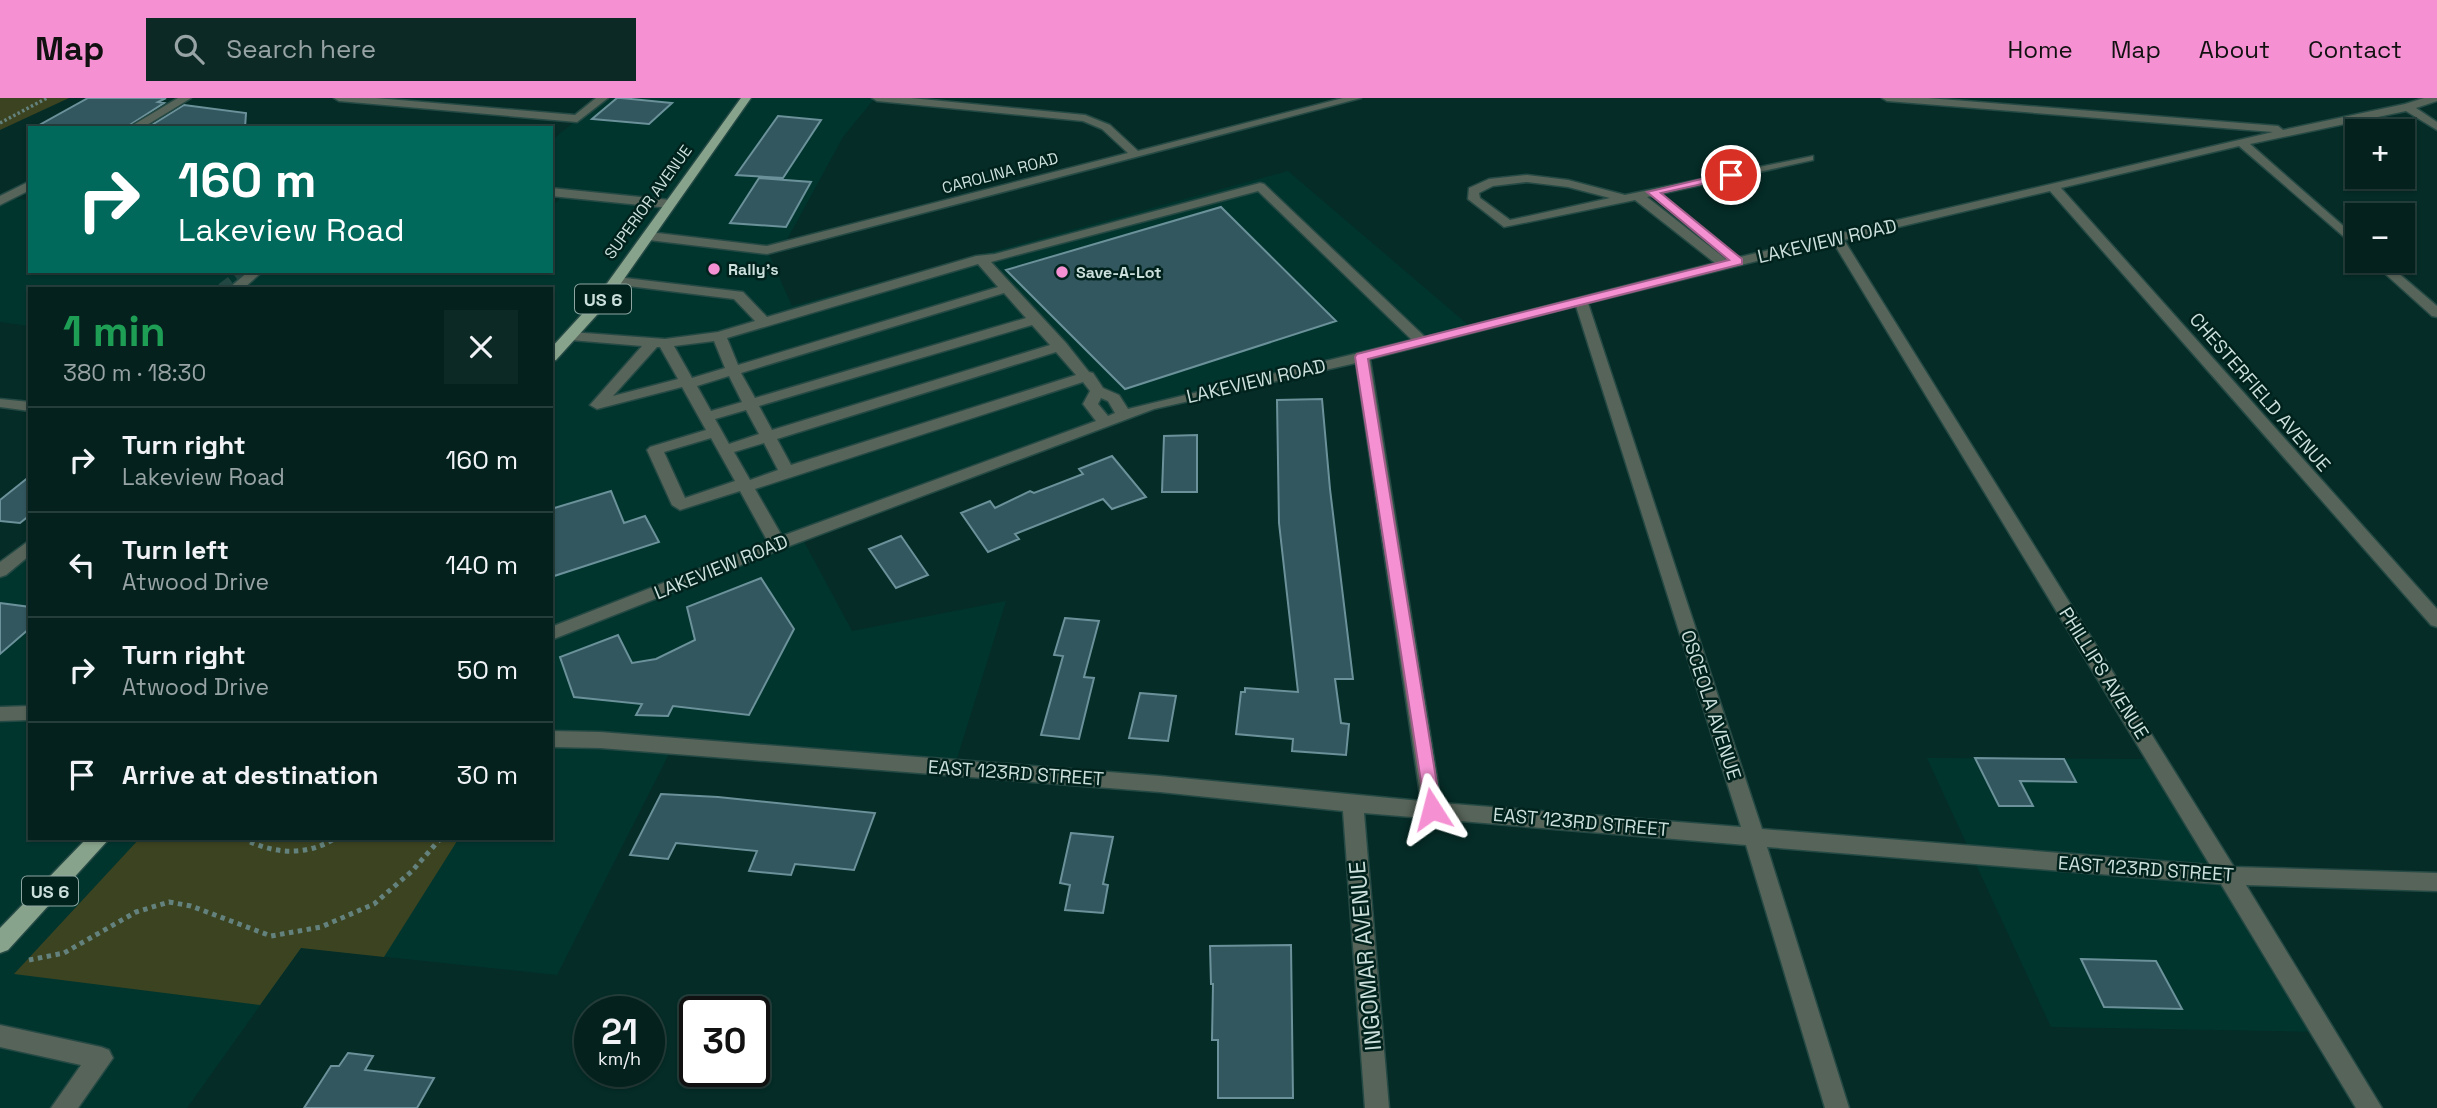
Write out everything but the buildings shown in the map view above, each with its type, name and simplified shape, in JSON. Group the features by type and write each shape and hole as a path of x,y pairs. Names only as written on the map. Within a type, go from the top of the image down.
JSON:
{"main road":[{"name":"SUPERIOR AVENUE","path":"553,355 617,281 670,204 718,142 746,98"},
{"name":"US 6","path":"0,943 98,840"}],"street":[{"path":"137,126 186,98"},
{"path":"339,98 577,119 603,98"},
{"path":"877,98 1085,118 1106,127 1135,154"},
{"name":"CAROLINA ROAD","path":"649,236 767,250 1356,98"},
{"path":"1887,98 2303,131"},
{"name":"LAKEVIEW ROAD","path":"553,633 778,544 1149,406 1362,357 1732,263 2241,142 2303,131 2374,107 2409,107 2434,98"},
{"path":"2409,107 2437,127"},
{"path":"2241,142 2345,233"},
{"path":"1732,263 1630,196 1571,183 1507,179 1486,182 1472,191 1474,199 1508,224 1630,196 1809,158"},
{"path":"0,201 28,186"},
{"path":"571,336 659,342 719,336 982,259 995,258 1260,187 1422,342"},
{"name":"CHESTERFIELD AVENUE","path":"2054,188 2437,621"},
{"path":"553,192 670,204"},
{"path":"1652,192 1732,263"},
{"name":"PHILLIPS AVENUE","path":"1837,238 2370,1108"},
{"path":"982,259 1088,376 1098,391 1114,398 1124,415"},
{"path":"237,287 255,273"},
{"path":"2391,273 2437,313"},
{"path":"617,281 738,295 764,322"},
{"path":"659,342 597,405 733,371 1008,288"},
{"name":"OSCEOLA AVENUE","path":"1581,302 1754,837 1838,1108"},
{"path":"706,416 1036,318"},
{"path":"719,336 733,371 787,472"},
{"path":"659,342 687,382 778,544"},
{"path":"725,450 1061,346"},
{"path":"1362,357 1432,809"},
{"path":"715,432 655,450 680,505 1088,376"},
{"path":"1098,391 1090,404 1105,422"},
{"path":"0,403 28,407"},
{"path":"0,571 28,549"},
{"path":"3,717 28,713"},
{"path":"553,728 600,740"},
{"path":"553,739 600,740"},
{"name":"EAST 123RD STREET","path":"600,740 1146,783 1353,804 2229,876 2437,882"},
{"name":"INGOMAR AVENUE","path":"1353,804 1377,1108"},
{"path":"0,1036 101,1058 63,1108"}],"path":[{"path":"0,123 47,98"},
{"path":"245,840 259,848 287,853 329,844 334,840"},
{"path":"29,960 64,953 136,912 169,902 191,906 271,936 321,928 374,904 412,872 439,840"}],"shaded area":[{"path":"0,98 69,98 0,130"},
{"path":"603,98 875,98 843,137 784,245 767,250 792,306 1288,171 1473,329 1149,406 801,536 852,631 1006,601 954,768 673,746 557,975 301,948 187,1108 0,1108 0,722 8,714 0,714 0,571 20,555 28,556 28,840 553,840 553,287 28,287 28,326 0,322 0,201 6,198 28,200 28,273 553,273 553,205 565,194 553,192 553,139"},
{"path":"1927,758 2157,759 2324,1032 2051,1027"},
{"path":"138,840 458,840 384,957 301,948 260,1005 14,974"}],"tunnel":[{"path":"225,287 243,273"}],"place":[{"name":"Rally's","path":"714,269"},
{"name":"Save-A-Lot","path":"1062,272"}],"route":[{"path":"1432,809 1362,357 1738,261 1652,192 1731,175"}]}
